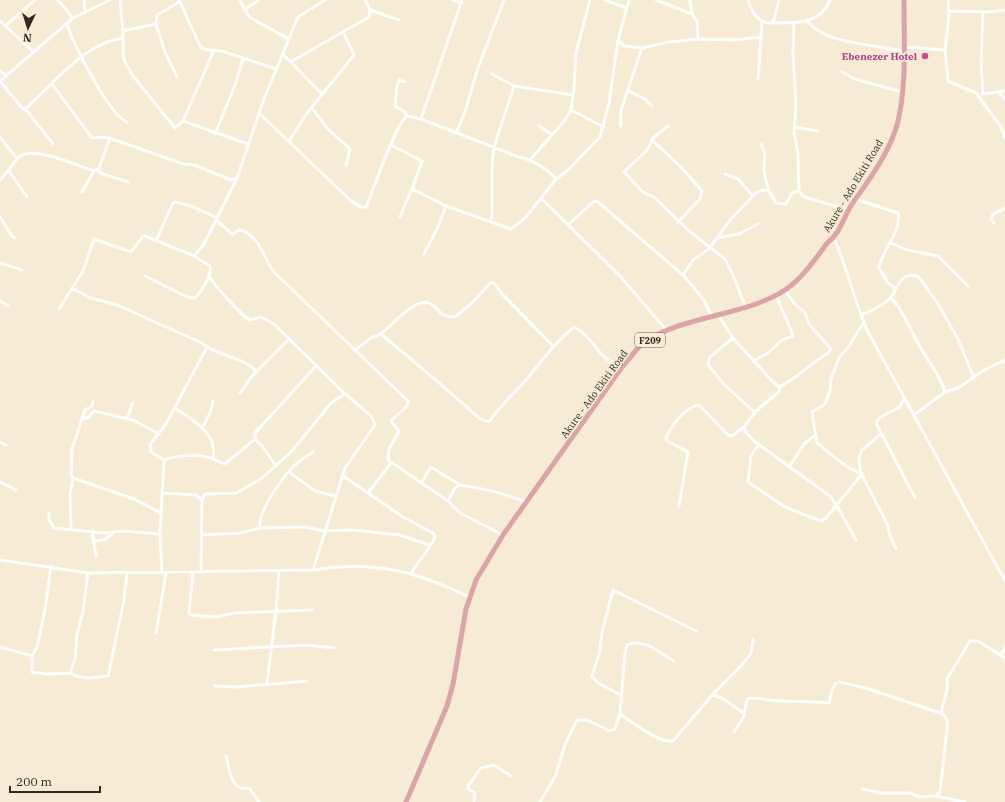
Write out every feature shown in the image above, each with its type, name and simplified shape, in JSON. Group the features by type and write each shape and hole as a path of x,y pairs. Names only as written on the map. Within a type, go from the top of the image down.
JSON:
{"main road":[{"name":"Akure - Ado Ekiti Road","path":"406,802 425,754 430,747 450,695 469,597 479,574 503,535 622,368 642,345 667,331 746,306 776,295 785,290 800,278 828,242 834,238 848,210 886,152 902,108 904,0"}],"street":[{"path":"5,26 35,0"},
{"path":"58,0 73,18"},
{"path":"84,0 85,11"},
{"path":"53,144 0,81 73,18 110,0"},
{"path":"120,0 123,31 123,58 134,76 173,126 176,127 183,121 214,50"},
{"path":"240,0 249,17 289,39"},
{"path":"244,10 259,0"},
{"path":"194,256 204,244 237,178 259,112 276,69 301,14 325,0"},
{"path":"292,61 369,17 370,10 365,0"},
{"path":"421,119 462,1 452,0"},
{"path":"456,133 465,112 478,68 504,0"},
{"path":"530,160 551,134 565,120 571,110 576,53 590,0"},
{"path":"605,0 627,8"},
{"path":"412,189 446,206 511,229 525,218 556,179 596,142 604,127 618,49 618,40 629,0"},
{"path":"656,0 692,14"},
{"path":"690,0 692,14 697,21 698,39"},
{"path":"748,0 757,17 762,21 773,23 808,22 827,8 830,0"},
{"path":"773,23 779,0"},
{"path":"948,0 949,11 945,50 948,82 974,92 979,96 1003,127 1005,138"},
{"path":"177,77 165,52 156,24 157,15 179,1 201,48 222,51 276,69"},
{"path":"370,10 399,20"},
{"path":"949,11 983,12 1005,10"},
{"path":"983,12 981,63 983,93"},
{"path":"0,21 34,52"},
{"path":"758,79 762,21"},
{"path":"808,22 816,31 843,39 904,49 945,50"},
{"path":"67,23 80,58 117,115 127,122"},
{"path":"794,23 794,133 798,153 799,191 804,197 848,210"},
{"path":"123,31 156,24"},
{"path":"289,141 297,126 354,54 343,32"},
{"path":"618,49 624,46 642,48 669,42 698,39 734,40 761,37"},
{"path":"24,109 80,58 114,39 122,38"},
{"path":"618,40 624,46"},
{"path":"621,126 620,114 626,90 642,48"},
{"path":"208,50 212,56"},
{"path":"283,54 292,61 322,94"},
{"path":"215,134 235,85 243,59"},
{"path":"0,71 7,76"},
{"path":"842,72 855,79 903,92"},
{"path":"492,74 514,86 573,95"},
{"path":"405,82 399,80 395,106 405,112 407,116 421,119 494,148 530,160 542,166 556,179"},
{"path":"52,84 60,98 92,138 110,138 141,150 152,151 183,164 194,165 231,180 237,178"},
{"path":"490,222 492,219 492,167 494,148 514,86"},
{"path":"626,90 645,99 652,106"},
{"path":"979,96 983,93 1005,91"},
{"path":"998,92 1005,99"},
{"path":"312,108 328,129 350,149 346,166"},
{"path":"571,110 604,127"},
{"path":"259,112 351,201 361,207 366,207 402,120 407,116"},
{"path":"183,121 215,134 248,144"},
{"path":"539,126 551,134"},
{"path":"668,126 654,138 647,150 624,172 643,192 654,197 678,222 699,238 709,249 720,256 727,263 746,306"},
{"path":"795,127 818,131"},
{"path":"0,137 17,159"},
{"path":"82,192 96,171 110,138"},
{"path":"653,142 682,168 702,191 700,199 678,222"},
{"path":"761,144 766,158 764,166 768,191 776,204 782,205 788,202 792,193 799,191"},
{"path":"391,145 422,161 400,217"},
{"path":"0,180 9,171 19,156 29,153 37,153 67,160 128,182"},
{"path":"9,171 28,197"},
{"path":"725,174 738,179 754,195"},
{"path":"683,275 693,260 709,249 754,195 763,190 768,191"},
{"path":"541,198 624,280 667,331"},
{"path":"856,199 898,213 899,223 879,268 888,283 895,288"},
{"path":"568,225 592,203 595,201 598,202 683,275 733,338 779,387 780,391 754,414 746,426 732,436 728,435 699,405 680,416 666,438 667,441 688,452 679,506"},
{"path":"156,241 173,203 176,202 194,207 216,219 232,234 240,230 251,235 273,270 408,402 407,406 391,421 399,431 387,456 388,460 448,501 460,513 503,535"},
{"path":"424,254 438,227 446,206"},
{"path":"994,223 991,220 993,214 1005,208"},
{"path":"0,217 15,238"},
{"path":"717,238 739,234 758,224"},
{"path":"59,308 83,271 94,239 131,252 143,236 194,256 210,266 209,276 197,295 193,298 186,297 145,276"},
{"path":"834,238 846,265 851,290 864,322 1005,581"},
{"path":"891,243 907,250 938,256 968,286"},
{"path":"0,263 22,270"},
{"path":"209,276 212,282 234,304 243,316 250,320 261,317 275,325 288,340 343,392 371,416 374,421 375,425 348,463 335,496 313,570"},
{"path":"861,315 881,306 891,298 895,288 906,277 916,276 923,280 958,339 974,378"},
{"path":"355,350 372,338 381,334 419,302 429,303 444,316 455,317 474,302 490,282 497,286 503,295 553,346"},
{"path":"72,288 91,298 118,305 202,342 207,347 224,356 246,362 257,372"},
{"path":"779,387 794,380 829,353 831,349 809,324 805,313 794,303 785,290"},
{"path":"753,361 768,353 782,340 792,336 792,330 784,317 776,295"},
{"path":"891,298 941,380 945,392"},
{"path":"0,302 8,306"},
{"path":"861,474 839,461 817,443 814,436 812,412 825,404 830,391 831,379 839,358 849,346 864,322"},
{"path":"381,334 416,365 432,376 479,418 485,421 490,421 499,406 526,380 553,346 574,327 581,330 611,364 622,368"},
{"path":"733,338 708,358 708,365 724,384 754,414"},
{"path":"240,393 257,372 288,340"},
{"path":"207,347 175,408 159,434 150,444 149,448 151,452 164,460 177,456 202,456 212,458 225,464 255,439"},
{"path":"914,415 945,392 960,387 984,370 1005,360"},
{"path":"276,466 263,447 255,439 255,433 316,366"},
{"path":"201,572 202,500 205,494 236,493 261,479 291,452 331,403 343,395 343,392"},
{"path":"904,396 900,407 877,420 881,434 892,450 915,498"},
{"path":"202,428 210,413 213,401"},
{"path":"71,529 70,495 73,478 71,474 72,449 85,410 90,409 93,402"},
{"path":"127,419 133,402"},
{"path":"175,408 202,428 210,438 214,452 212,458"},
{"path":"82,419 94,411 140,423 159,434"},
{"path":"746,426 745,431 747,434 830,496 838,506 856,540"},
{"path":"881,434 868,443 860,454 859,462 861,474 888,526 890,536 896,549"},
{"path":"790,466 804,444 814,436"},
{"path":"0,442 6,445"},
{"path":"759,444 751,456 747,479 751,485 766,493 794,512 818,520 822,521 838,506 861,474"},
{"path":"260,528 260,519 269,500 298,462 313,452"},
{"path":"156,633 164,573 160,534 164,460"},
{"path":"368,493 392,463"},
{"path":"421,483 430,468 460,485 493,491 527,502"},
{"path":"289,472 315,491 335,496"},
{"path":"343,476 403,517 433,532 435,538 411,573"},
{"path":"73,478 134,499 161,513"},
{"path":"0,482 16,490"},
{"path":"448,501 455,488 460,485"},
{"path":"162,493 196,495 202,500"},
{"path":"49,513 49,520 54,528 112,534"},
{"path":"202,535 240,533 260,528 305,527 324,531 352,530 400,535 429,545"},
{"path":"95,541 104,540 112,534 122,531 160,534"},
{"path":"92,532 95,541 96,556"},
{"path":"0,560 29,565 51,566 88,573 279,571 313,570 335,566 365,566 388,568 411,573 469,597"},
{"path":"51,566 45,610 37,647 32,656 32,672 47,674 70,673 76,676 89,678 108,676 124,600 127,573"},
{"path":"267,683 276,611 279,571"},
{"path":"70,673 75,659 77,636 83,611 88,573"},
{"path":"192,573 189,613 191,615 216,617 235,613 312,610"},
{"path":"621,695 592,679 613,590 696,631"},
{"path":"620,714 645,731 670,742 712,695 734,675 750,656 753,640"},
{"path":"941,713 947,690 947,679 970,641 978,641 1005,658"},
{"path":"540,802 556,775 564,747 575,722 581,718 613,731 620,714 627,645 637,642 674,661"},
{"path":"214,650 315,645 334,648"},
{"path":"0,647 32,656"},
{"path":"1001,655 1005,647"},
{"path":"215,686 236,687 267,683 307,681"},
{"path":"743,712 745,710 747,700 751,698 777,701 796,700 829,703 832,690 838,683 869,689 941,713 947,720 947,729 940,792 935,796"},
{"path":"712,695 722,698 743,712 745,717 734,732"},
{"path":"226,756 234,780 240,788 250,789 259,802"},
{"path":"474,802 475,793 468,789 468,786 482,768 494,765 511,776"},
{"path":"863,789 880,793 910,793 920,797 935,796 965,802"},
{"path":"920,797 920,802"}],"place":[{"name":"Ebenezer Hotel","path":"925,56"}]}
